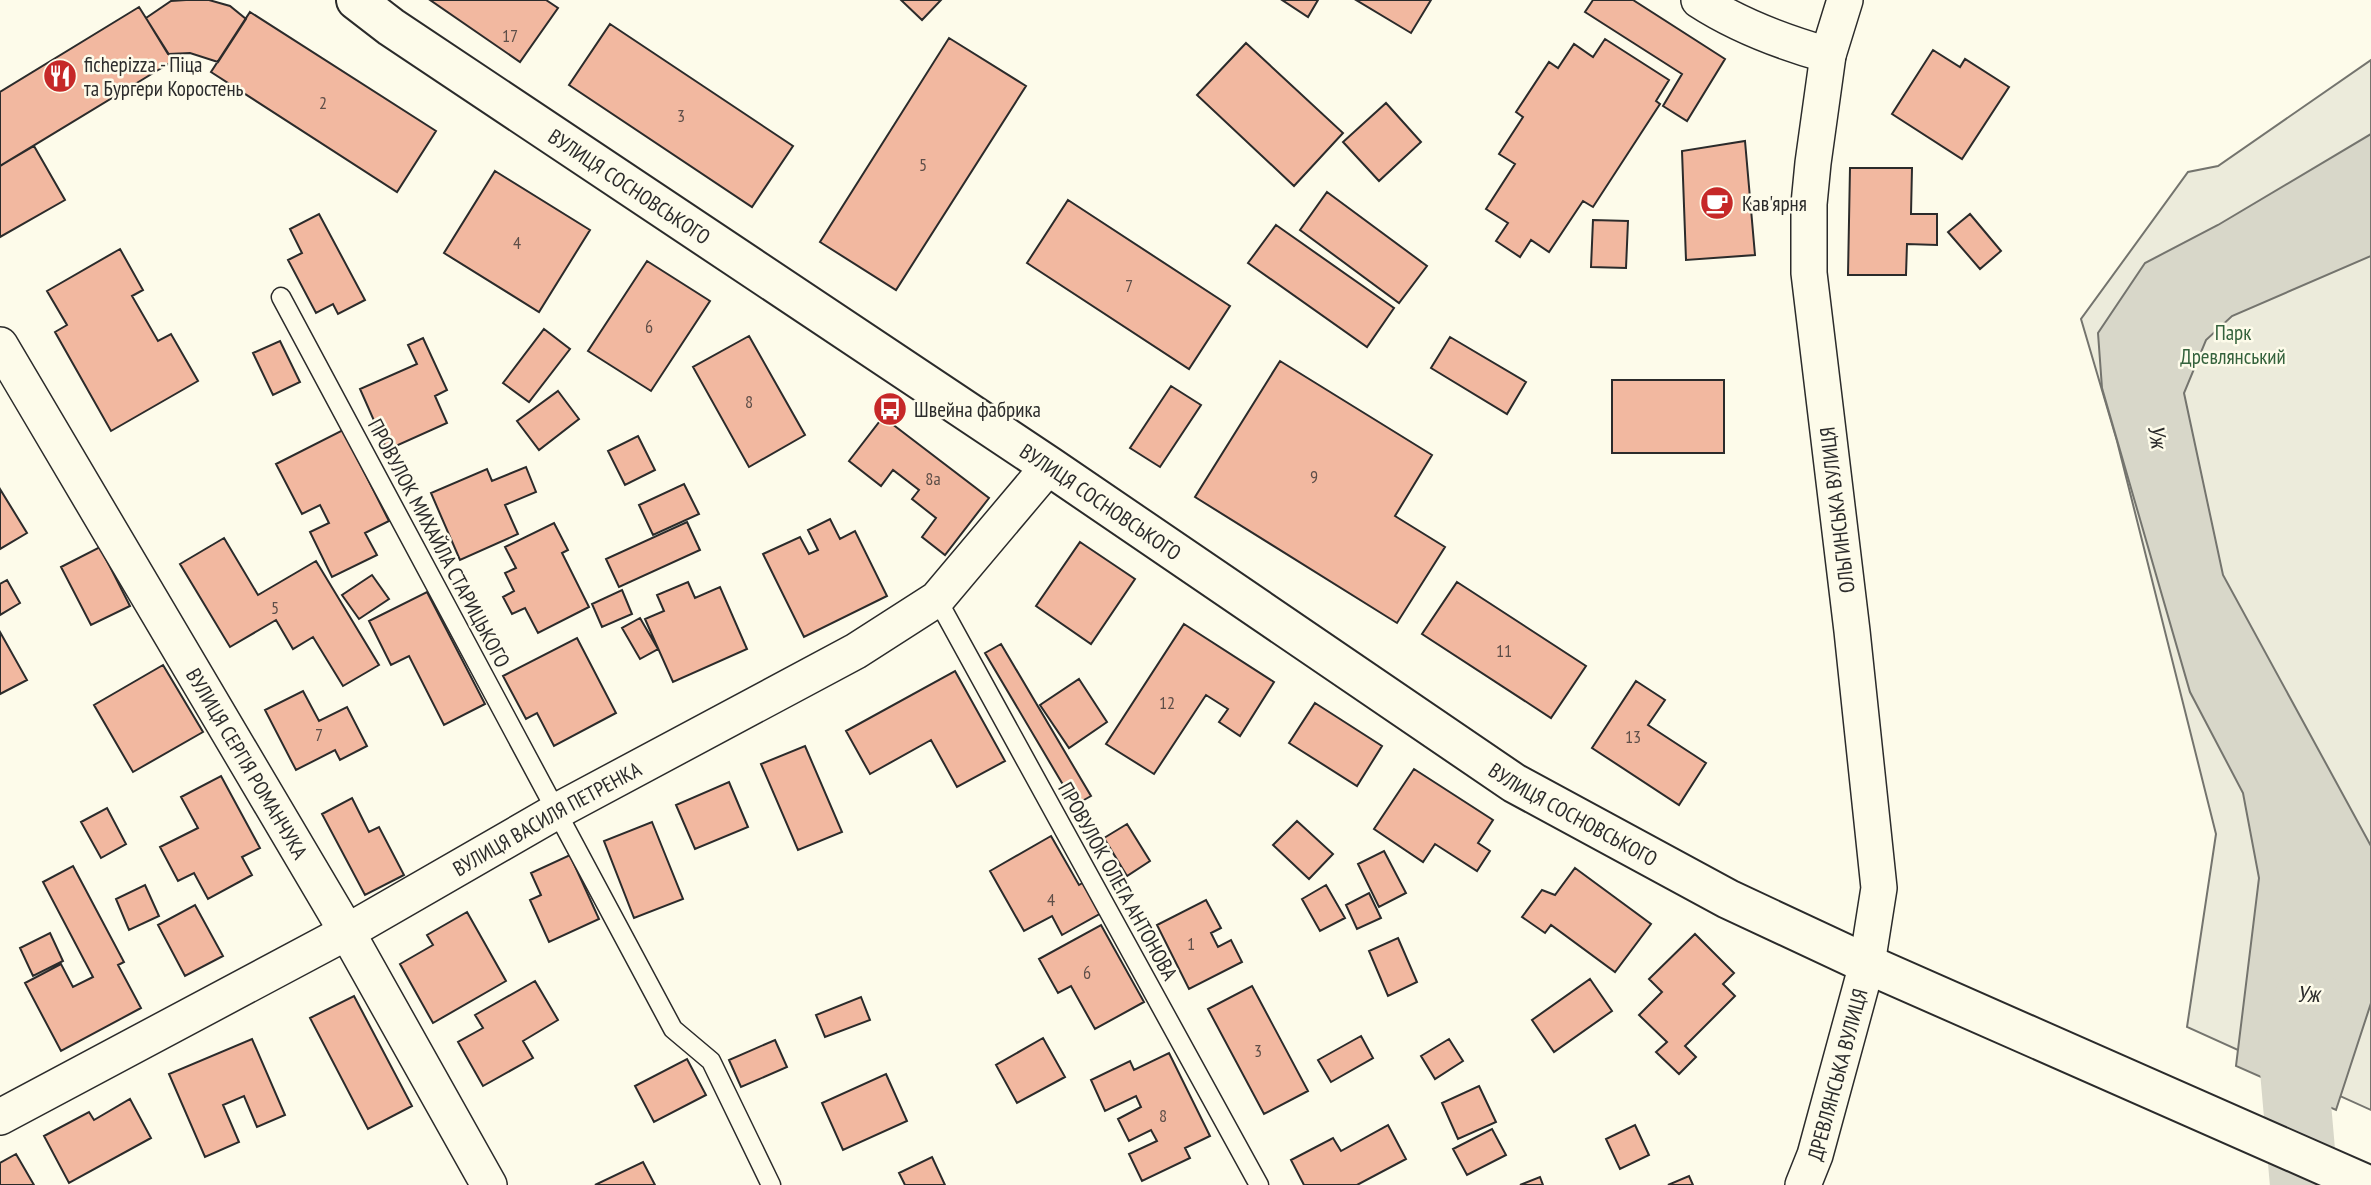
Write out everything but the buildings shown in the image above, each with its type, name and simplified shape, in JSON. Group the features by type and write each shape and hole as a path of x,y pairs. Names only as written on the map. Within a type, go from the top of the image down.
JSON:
{"street":[{"name":"ВУЛИЦЯ СОСНОВСЬКОГО","path":"356,0 391,27 1049,466 1514,783 1728,898 1867,964 2368,1185"},
{"path":"1699,0 1724,16 1778,41 1828,55"},
{"name":"ОЛЬГИНСЬКА ВУЛИЦЯ","path":"1845,0 1828,55 1809,204 1810,273 1879,888 1867,964"},
{"name":"ВУЛИЦЯ СЕРГІЯ РОМАНЧУКА","path":"0,345 347,932 489,1185"},
{"name":"ВУЛИЦЯ ВАСИЛЯ ПЕТРЕНКА","path":"0,1117 347,932 557,811 856,651 937,599 1049,466"},
{"name":"ДРЕВЛЯНСЬКА ВУЛИЦЯ","path":"1803,1185 1815,1155 1867,964"}],"lane":[{"name":"ПРОВУЛОК МИХАЙЛА СТАРИЦЬКОГО","path":"281,297 673,1029 711,1061 771,1185"},
{"name":"ПРОВУЛОК ОЛЕГА АНТОНОВА","path":"937,599 1259,1185"}],"green space":[{"name":"Парк Древлянський","path":"2371,60 2371,1110 2187,1027 2216,834 2117,441 2081,319 2188,172 2218,166"}],"water":[{"name":"Уж","path":"2371,134 2371,256 2232,316 2206,340 2184,393 2223,575 2371,846 2371,1003 2336,1110 2236,1066 2259,878 2243,793 2190,692 2102,388 2098,333 2145,263 2218,225"}],"waterway":[{"name":"Уж","path":"2304,1185 2294,1070 2308,1000"}],"place":[{"name":"fichepizza - Піца та Бургери Коростень","path":"60,76"},
{"name":"Кав'ярня","path":"1717,203"},
{"name":"Швейна фабрика","path":"890,409"}]}
